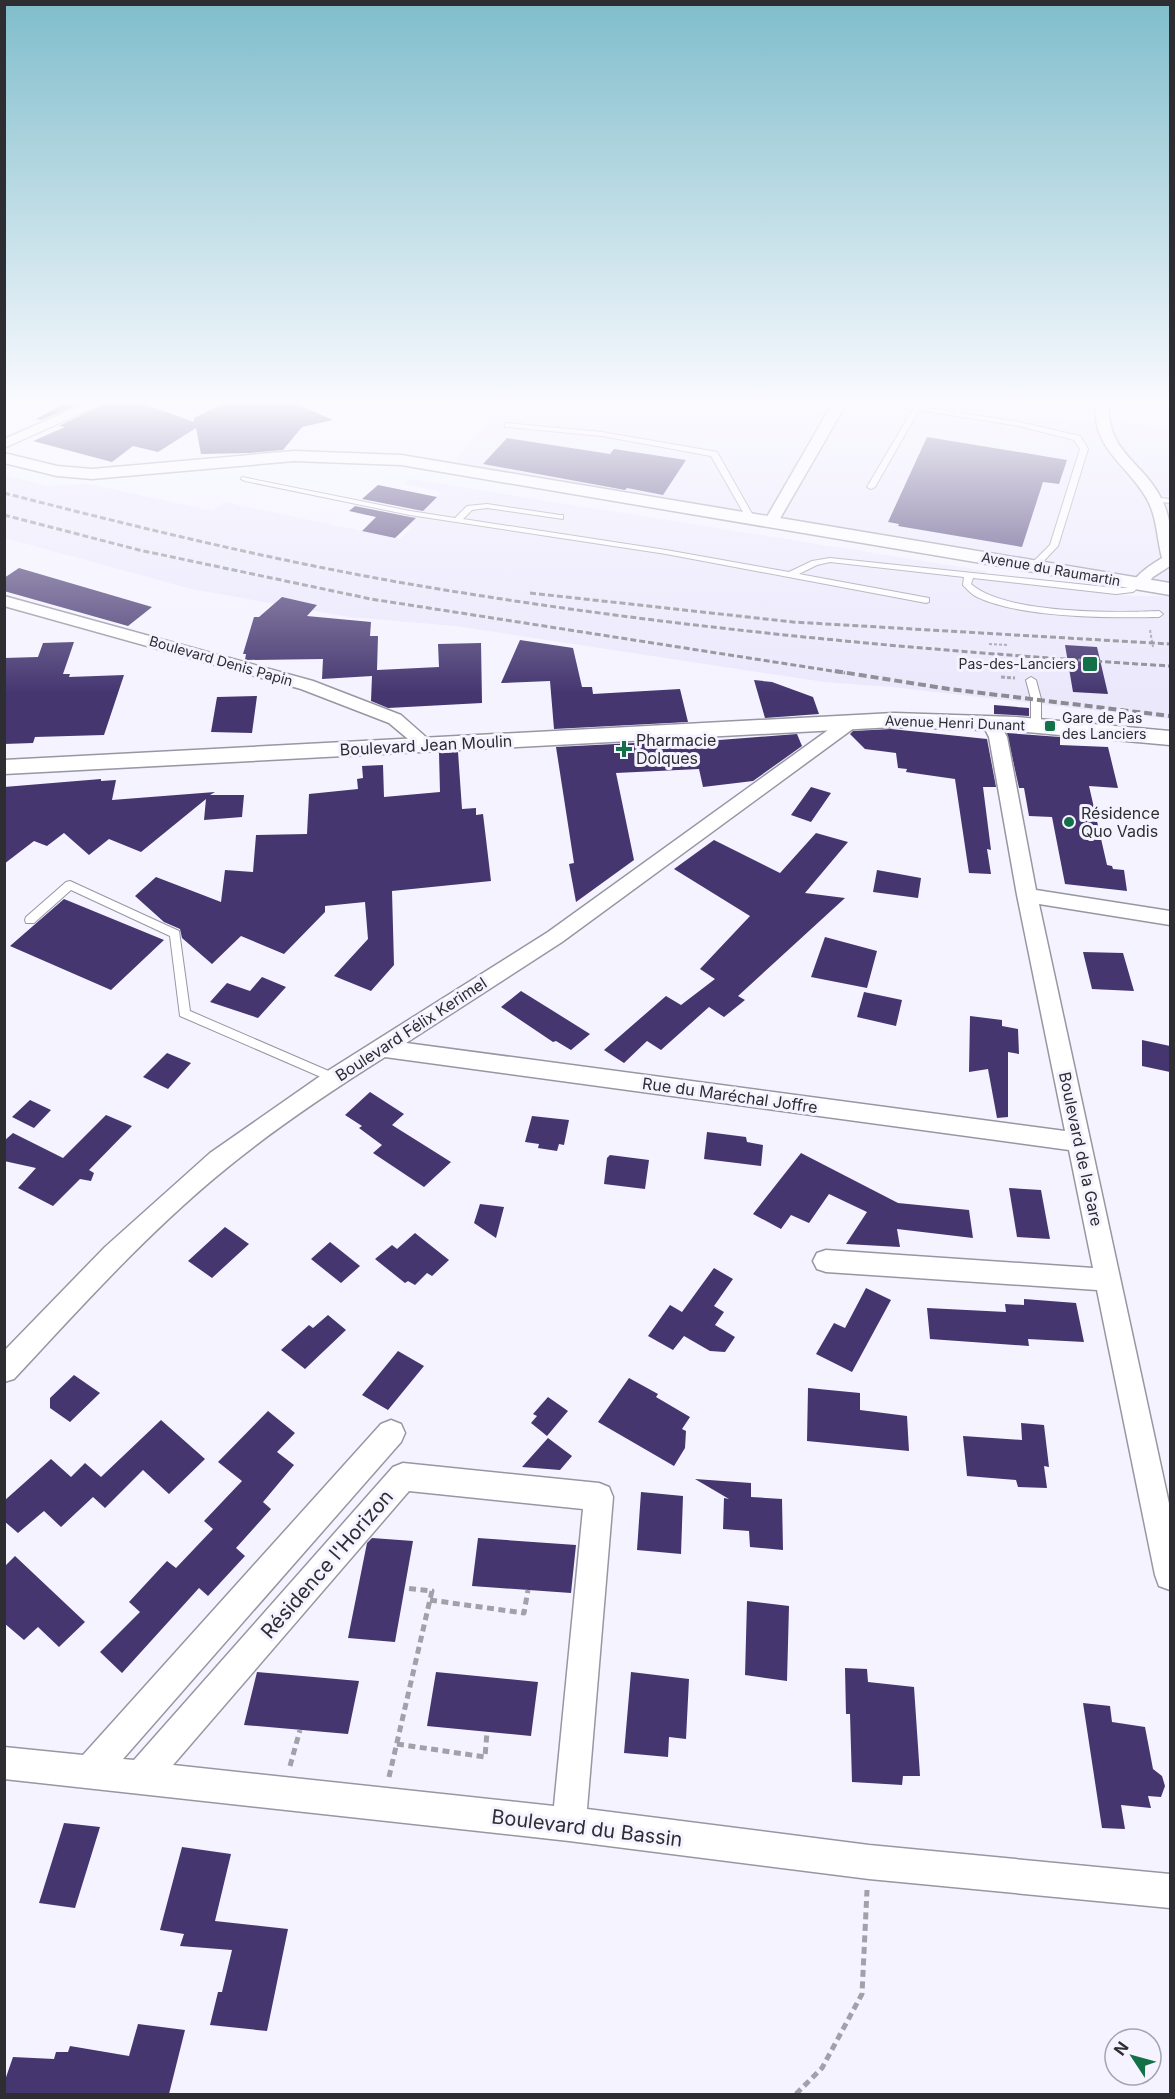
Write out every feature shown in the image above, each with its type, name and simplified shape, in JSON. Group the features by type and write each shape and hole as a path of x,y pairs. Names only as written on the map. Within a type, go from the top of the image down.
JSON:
{"street":[{"name":"Avenue du Raumartin","path":"620,497 1170,589"},
{"path":"771,522 786,497"},
{"path":"1139,584 1147,574 1170,560 1155,499"},
{"name":"Boulevard Denis Papin","path":"4,601 307,685 395,719 426,745"},
{"name":"Avenue Henri Dunant","path":"848,724 894,720 991,723 1170,738"},
{"name":"Boulevard de la Gare","path":"991,723 998,737 1027,895 1170,1575"},
{"name":"Boulevard Jean Moulin","path":"4,767 720,728 848,724"},
{"name":"Boulevard Félix Kerimel","path":"4,1370 114,1255 219,1160 334,1078 555,937 848,724"},
{"path":"1027,895 1170,918"},
{"name":"Rue du Maréchal Joffre","path":"382,1048 1079,1142"},
{"path":"826,1261 1109,1280"},
{"path":"90,1772 391,1433"},
{"name":"Résidence l'Horizon","path":"141,1778 403,1477 599,1497 569,1824"},
{"name":"Boulevard du Bassin","path":"4,1763 569,1824 869,1862 1170,1891"}],"lane":[{"path":"334,497 410,513 666,552 926,600"},
{"path":"738,497 751,519"},
{"path":"1034,566 1054,546 1069,497"},
{"path":"1155,499 1170,501"},
{"path":"457,520 470,508 487,506 560,517"},
{"path":"790,575 815,563 830,560 1116,591 1130,590 1139,584"},
{"path":"969,575 967,585 969,590 991,601 1110,614 1159,614"},
{"path":"1031,680 1036,699 1036,726"},
{"path":"30,920 70,885 175,934 184,1014 334,1078"}],"path":[{"path":"989,644 1009,645"},
{"path":"384,1804 432,1591 405,1588"},
{"path":"430,1600 524,1613 528,1590"},
{"path":"282,1793 300,1730"},
{"path":"397,1744 485,1757 487,1732"},
{"path":"796,2094 822,2068 862,1995 869,1862"}],"shaded area":[{"path":"4,497 148,497 213,511 224,502 400,539 412,527 398,524 413,509 423,511 436,497 522,497 986,571 985,580 1133,596 1170,596 1170,719 892,687 824,682 455,626 349,617 191,589 5,538"},
{"path":"648,497 1170,497 1170,582"}],"building":[{"path":"364,497 437,497 423,511 362,499"},
{"path":"899,497 1038,497 1022,547 898,526 899,524 888,522"},
{"path":"355,506 416,518 395,538 362,531 376,517 349,511"},
{"path":"19,568 152,607 128,626 4,591 4,578"},
{"path":"282,597 317,605 307,616 371,622 370,636 378,636 377,670 439,667 438,644 481,643 482,703 388,708 371,701 372,676 322,679 323,659 245,660 246,654 243,654 254,617 259,617"},
{"path":"520,640 573,648 582,687 592,687 593,694 680,689 688,722 554,729 550,681 501,683"},
{"path":"74,642 63,674 70,674 69,677 124,675 104,735 35,737 33,743 4,744 4,658 38,657 43,643"},
{"path":"1065,645 1097,647 1108,694 1073,692"},
{"path":"754,680 772,682 813,697 819,714 765,718"},
{"path":"257,696 252,733 211,732 217,697"},
{"path":"994,705 1029,708 1029,716 994,714"},
{"path":"891,729 987,739 996,787 983,787 991,850 987,849 991,874 969,873 955,779 906,772 907,769 898,768 896,753 865,749 850,734 853,731"},
{"path":"1007,733 1060,737 1060,745 1108,747 1118,788 1089,786 1107,865 1112,866 1113,869 1124,870 1127,891 1065,884 1052,817 1029,816 1024,788 1019,788"},
{"path":"797,734 802,746 753,781 703,787 699,769 616,773 634,860 576,902 569,864 574,863 556,747 693,740 694,742"},
{"path":"458,752 462,809 476,808 476,815 483,814 491,881 392,891 394,965 371,991 334,976 368,939 365,902 325,906 325,912 284,954 241,936 212,964 182,938 180,929 164,922 135,896 156,877 221,902 225,870 253,872 256,835 307,834 309,794 358,789 357,779 363,778 362,766 383,765 384,797 440,792 439,753"},
{"path":"101,779 101,781 116,780 112,800 215,792 210,795 244,795 242,817 204,820 206,799 141,852 109,839 89,855 64,833 47,846 34,841 4,864 4,787"},
{"path":"811,787 831,793 811,822 791,815"},
{"path":"816,833 848,842 805,893 845,898 738,996 745,1000 724,1017 709,1007 661,1050 647,1041 624,1063 604,1050 666,996 681,1005 715,979 700,969 750,916 674,869 714,840 780,873"},
{"path":"877,870 921,878 918,898 873,892"},
{"path":"64,899 164,940 111,990 10,946"},
{"path":"825,937 877,951 867,988 811,977"},
{"path":"1083,952 1123,953 1134,991 1092,989"},
{"path":"262,977 286,987 258,1018 210,1002 227,983 250,991"},
{"path":"521,991 590,1034 571,1050 556,1041 553,1042 501,1007"},
{"path":"864,992 902,1000 896,1026 857,1017"},
{"path":"970,1016 1002,1020 1002,1026 1018,1029 1019,1054 1008,1052 1008,1117 997,1118 988,1069 969,1072"},
{"path":"1142,1040 1170,1046 1170,1072 1142,1066"},
{"path":"167,1053 191,1063 168,1089 143,1077"},
{"path":"370,1092 404,1114 392,1125 451,1162 424,1187 373,1153 382,1145 359,1128 362,1126 345,1115"},
{"path":"30,1100 51,1110 34,1128 12,1117"},
{"path":"106,1115 132,1126 89,1170 94,1173 91,1181 80,1179 53,1206 18,1188 36,1168 4,1161 4,1141 13,1133 63,1158"},
{"path":"532,1116 569,1120 564,1145 559,1144 557,1151 538,1148 539,1144 525,1142"},
{"path":"707,1132 746,1137 747,1142 763,1145 761,1166 704,1159"},
{"path":"801,1153 898,1203 969,1210 973,1238 897,1229 900,1247 846,1244 867,1212 829,1194 809,1223 791,1215 781,1229 753,1214"},
{"path":"610,1155 649,1160 645,1189 604,1184 607,1158"},
{"path":"1009,1188 1041,1190 1050,1239 1017,1237"},
{"path":"480,1204 504,1207 496,1238 474,1223"},
{"path":"225,1227 249,1244 212,1278 188,1261"},
{"path":"415,1233 449,1260 432,1276 427,1273 415,1285 408,1281 405,1283 375,1259 392,1245 397,1249"},
{"path":"330,1242 360,1266 341,1283 311,1259"},
{"path":"714,1268 733,1279 714,1306 724,1312 715,1325 735,1337 725,1352 710,1351 684,1336 673,1350 648,1336 670,1305 682,1312"},
{"path":"866,1288 891,1300 852,1372 816,1354 834,1323 845,1328"},
{"path":"1024,1299 1076,1303 1084,1342 1028,1339 1029,1346 930,1339 927,1308 1006,1312 1005,1304 1024,1305"},
{"path":"328,1315 346,1330 305,1369 281,1350 309,1325 313,1328"},
{"path":"398,1351 424,1366 388,1410 362,1395"},
{"path":"74,1375 100,1393 70,1422 50,1408 50,1398"},
{"path":"629,1378 658,1394 656,1397 690,1417 682,1429 686,1431 685,1448 674,1466 598,1422"},
{"path":"808,1388 860,1393 860,1410 907,1416 909,1451 807,1441"},
{"path":"548,1397 568,1411 547,1436 531,1423 537,1416 533,1414"},
{"path":"268,1411 295,1433 277,1452 294,1465 263,1502 271,1509 236,1548 245,1556 208,1596 199,1588 122,1673 100,1652 140,1612 129,1602 167,1561 176,1568 213,1529 204,1521 242,1481 218,1462"},
{"path":"161,1420 205,1459 169,1494 143,1470 105,1508 93,1497 61,1527 44,1511 18,1533 4,1521 4,1501 51,1459 71,1477 85,1463 101,1477"},
{"path":"1021,1423 1044,1425 1049,1467 1044,1466 1047,1488 1018,1487 1016,1480 967,1476 963,1436 1022,1440"},
{"path":"548,1438 572,1456 560,1470 522,1467"},
{"path":"695,1479 751,1483 751,1497 782,1499 783,1550 750,1547 749,1531 723,1529 724,1498 729,1499"},
{"path":"641,1492 683,1496 681,1554 637,1550"},
{"path":"372,1538 413,1541 395,1642 348,1638 367,1543"},
{"path":"478,1538 576,1545 571,1593 472,1586"},
{"path":"15,1556 85,1622 59,1647 38,1627 24,1640 4,1623 4,1567"},
{"path":"747,1601 789,1606 787,1681 745,1675"},
{"path":"845,1668 867,1669 868,1682 914,1687 920,1776 903,1776 902,1785 852,1782 850,1714 846,1714"},
{"path":"257,1672 359,1681 348,1734 244,1725"},
{"path":"436,1672 538,1682 531,1736 427,1726"},
{"path":"631,1672 689,1679 686,1739 669,1737 668,1757 624,1753"},
{"path":"1083,1703 1110,1706 1112,1722 1145,1727 1153,1769 1162,1776 1165,1786 1161,1797 1148,1796 1151,1808 1121,1805 1125,1829 1102,1828"},
{"path":"64,1823 100,1827 75,1908 39,1903"},
{"path":"182,1847 231,1854 215,1921 288,1929 267,2031 210,2025 218,1992 222,1992 232,1950 180,1946 184,1934 160,1930"},
{"path":"138,2024 185,2030 169,2094 4,2094 4,2083 13,2057 54,2059 56,2052 68,2052 70,2046 129,2056"}],"railway":[{"path":"20,497 275,558 384,580 530,603 803,637 1170,666"},
{"path":"4,515 139,550 371,599 845,673"},
{"path":"530,593 793,622 1170,644"},
{"path":"835,671 949,689 1170,716"}],"place":[{"name":"Pas-des-Lanciers","path":"1090,664"},
{"name":"Gare de Pas des Lanciers","path":"1050,726"},
{"name":"Pharmacie Dolques","path":"624,749"},
{"name":"Résidence Quo Vadis","path":"1069,822"}]}
